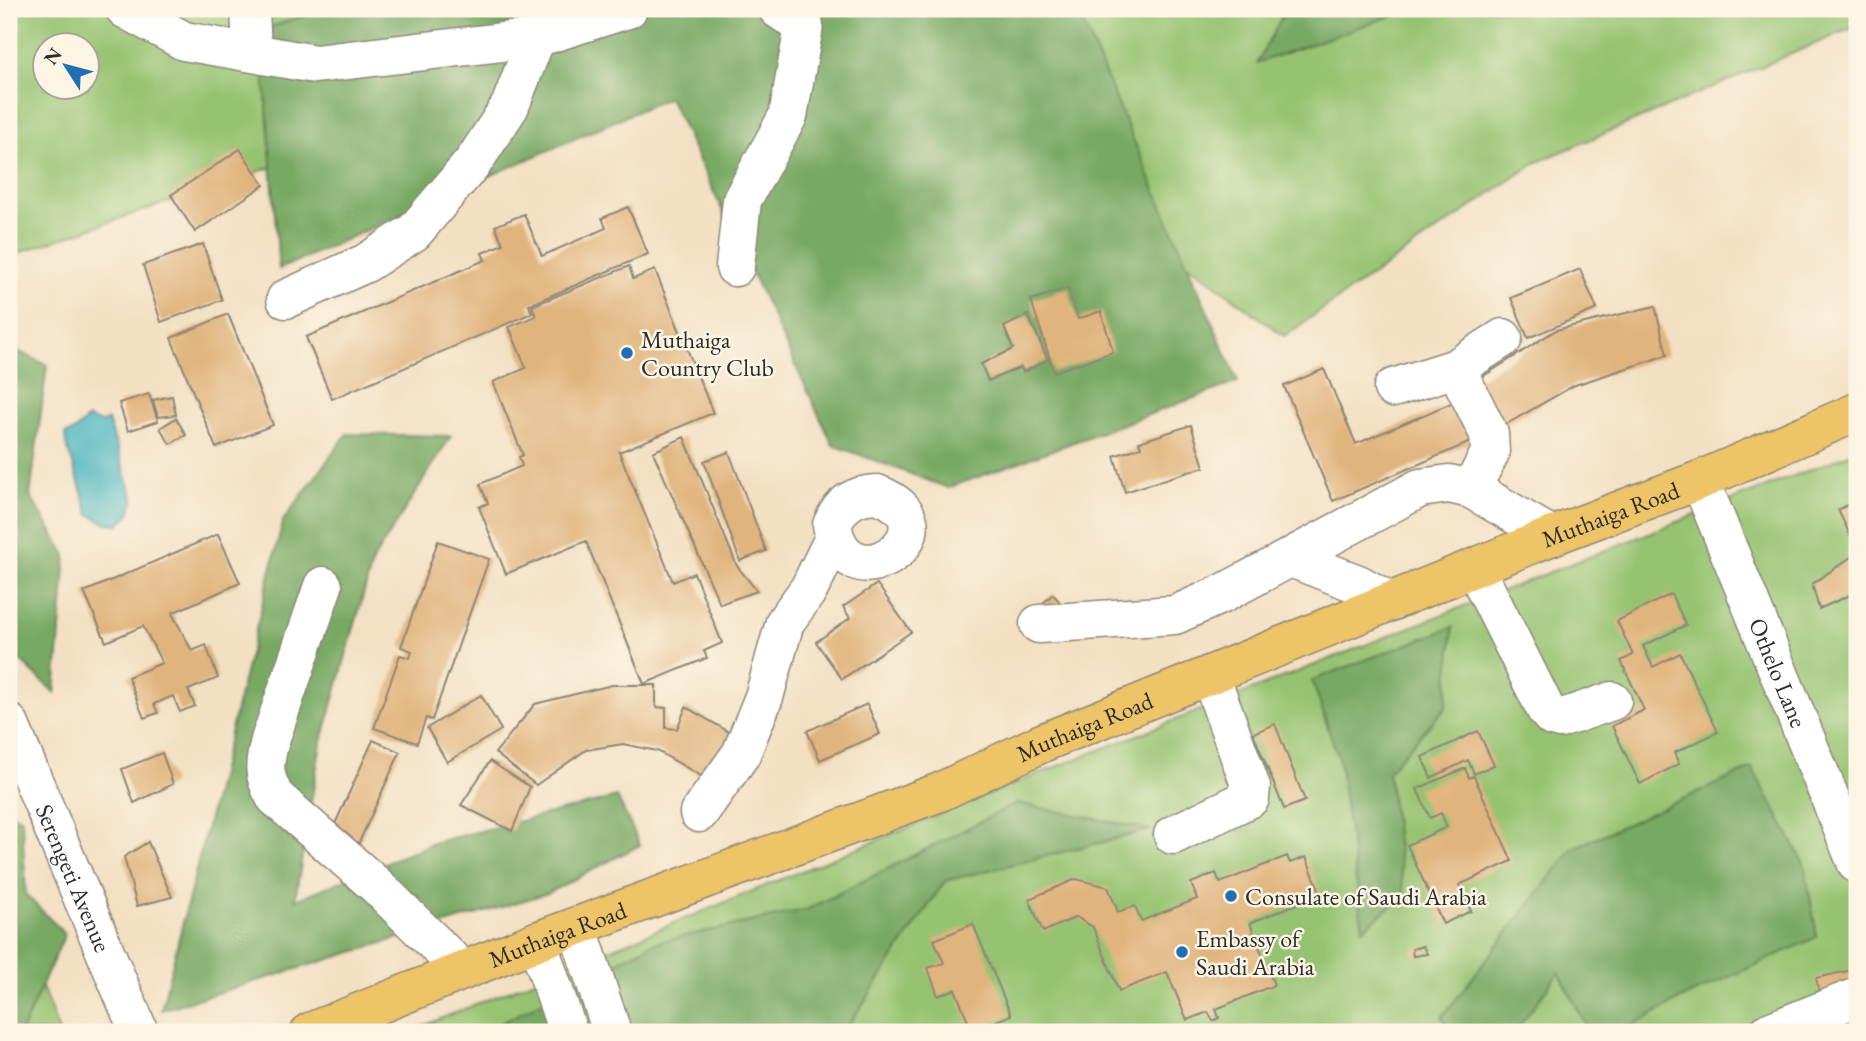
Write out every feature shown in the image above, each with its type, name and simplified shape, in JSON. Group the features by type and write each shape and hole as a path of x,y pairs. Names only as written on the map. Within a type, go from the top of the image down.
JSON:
{"main road":[{"name":"Muthaiga Road","path":"310,1032 537,941 940,792 1042,743 1700,480 1857,412"}],"street":[{"path":"125,9 184,41 315,64 536,38 628,9"},
{"path":"250,9 251,52"},
{"path":"735,267 742,200 788,116 804,26 778,9"},
{"path":"286,299 366,263 414,232 474,161 510,106 536,38"},
{"path":"1393,388 1457,368 1503,338"},
{"path":"1457,368 1489,433 1490,453 1471,489"},
{"name":"Othelo Lane","path":"1700,480 1857,864"},
{"path":"1039,624 1175,615 1291,558 1420,488 1449,484 1471,489 1552,537"},
{"path":"877,494 898,504 909,525 907,538 900,549 889,558 877,562 851,558 834,538 832,525 836,514 853,498 877,494"},
{"path":"699,813 741,754 764,697 785,622 809,589 834,538"},
{"path":"1291,558 1358,584 1391,602"},
{"path":"809,589 864,562"},
{"path":"1475,568 1546,710 1552,717 1560,719 1612,701"},
{"path":"323,586 270,740 265,760 265,778 275,797 377,886 462,970"},
{"path":"1173,835 1250,798 1251,788 1210,675"},
{"name":"Serengeti Avenue","path":"9,723 139,1032"},
{"path":"577,926 612,1032"},
{"path":"537,941 568,1032"},
{"path":"1769,1032 1857,997"}],"green space":[{"path":"9,9 739,9 9,256"},
{"path":"326,9 1077,9 1238,382 948,488 833,445 669,97 279,269 261,30"},
{"path":"848,9 1857,9 1857,26 1535,163 1284,336"},
{"path":"1286,9 1411,9 1257,63"},
{"path":"9,347 47,365 30,496 66,555 55,693 9,650"},
{"path":"347,434 451,436 373,560 320,748 295,900 436,842 617,797 640,845 548,893 161,1010 283,521"},
{"path":"1857,451 1857,1032 408,1032 1036,775"},
{"path":"1453,627 1446,707 1388,771 1404,895 1363,929 1339,760 1312,680"},
{"path":"1752,768 1804,863 1817,937 1681,999 1621,1032 1589,1032 1559,972 1515,1032 1450,1032 1442,1017 1573,848"},
{"path":"1017,803 1151,830 945,881 844,1032 484,1032 654,943 808,909"},
{"path":"9,812 22,819 26,895 65,934 21,1032 9,1032"},
{"path":"9,899 59,1032 9,1032"}],"water":[{"path":"88,418 101,423 108,420 134,500 129,515 118,525 103,522 89,514 66,443 65,434 73,432"}],"building":[{"path":"240,149 264,185 195,232 171,195"},
{"path":"628,207 648,254 529,305 532,313 332,399 306,337 485,260 482,253 503,244 495,226 524,214 542,256 606,228 602,218"},
{"path":"203,244 222,300 161,322 143,265"},
{"path":"629,266 633,279 655,270 713,413 619,452 673,582 694,573 722,643 704,651 707,658 644,684 586,541 506,574 479,507 488,503 480,484 522,466 519,457 523,455 493,382 526,368 509,327 536,316 532,306"},
{"path":"1580,269 1597,309 1528,338 1511,298"},
{"path":"1068,288 1078,319 1101,311 1113,352 1054,372 1031,300"},
{"path":"1655,306 1667,355 1575,385 1498,429 1471,384 1556,330"},
{"path":"228,314 273,425 216,448 171,338"},
{"path":"1028,315 1048,360 1023,372 1021,367 988,381 981,364 1013,349 1004,327"},
{"path":"1324,369 1356,444 1463,398 1480,438 1333,501 1284,386"},
{"path":"149,394 158,421 128,431 119,403"},
{"path":"172,396 176,415 158,417 153,400"},
{"path":"176,418 186,435 170,444 160,428"},
{"path":"1191,425 1204,467 1125,492 1114,456 1141,447 1139,442"},
{"path":"684,437 737,566 757,591 720,604 653,452"},
{"path":"729,452 766,551 740,561 704,461"},
{"path":"1857,500 1857,549 1838,510"},
{"path":"218,534 240,583 172,613 192,651 206,645 218,678 188,690 195,706 180,712 173,696 154,704 158,713 144,718 128,677 162,663 143,626 106,642 84,592"},
{"path":"438,541 489,559 432,720 426,718 417,743 374,728 400,655 410,658 412,651 401,647"},
{"path":"1857,553 1857,592 1819,609 1812,584"},
{"path":"877,584 911,632 842,679 816,642 850,618 843,607"},
{"path":"1053,594 1068,612 1058,621 1043,603"},
{"path":"1671,594 1686,625 1643,646 1653,667 1680,653 1718,732 1674,753 1679,764 1640,784 1612,726 1644,710 1621,661 1633,655 1617,621"},
{"path":"612,685 656,685 656,707 666,708 666,728 677,729 686,707 734,735 703,777 657,751 623,744 586,750 536,785 495,753 535,704"},
{"path":"481,695 501,730 447,762 427,728"},
{"path":"867,704 880,734 820,760 807,731"},
{"path":"1275,724 1305,801 1284,809 1253,733"},
{"path":"1478,731 1494,765 1474,774 1468,760 1431,778 1422,757"},
{"path":"373,740 400,752 357,847 330,835"},
{"path":"162,753 173,784 134,803 122,769"},
{"path":"490,761 530,787 512,831 461,805"},
{"path":"1465,768 1469,778 1474,776 1512,861 1459,885 1471,911 1443,924 1407,845 1447,827 1441,813 1430,818 1417,789"},
{"path":"148,842 172,897 137,906 124,857"},
{"name":"Embassy of Saudi Arabia","path":"1287,856 1290,863 1306,857 1321,894 1250,923 1274,985 1216,1009 1219,1018 1213,1021 1208,1012 1187,1020 1167,972 1119,991 1093,927 1076,917 1043,932 1029,899 1076,879 1108,887 1118,912 1135,906 1141,921 1197,899 1191,883 1216,873 1220,883"},
{"path":"973,924 1011,1015 972,1031 955,989 938,996 928,968 944,963 934,940"},
{"path":"1423,946 1427,954 1413,956 1412,949"},
{"path":"1857,969 1857,994 1821,1002 1816,978"}],"place":[{"name":"Muthaiga Country Club","path":"627,353"},
{"name":"Consulate of Saudi Arabia","path":"1231,896"},
{"name":"Embassy of Saudi Arabia","path":"1182,952"}]}
